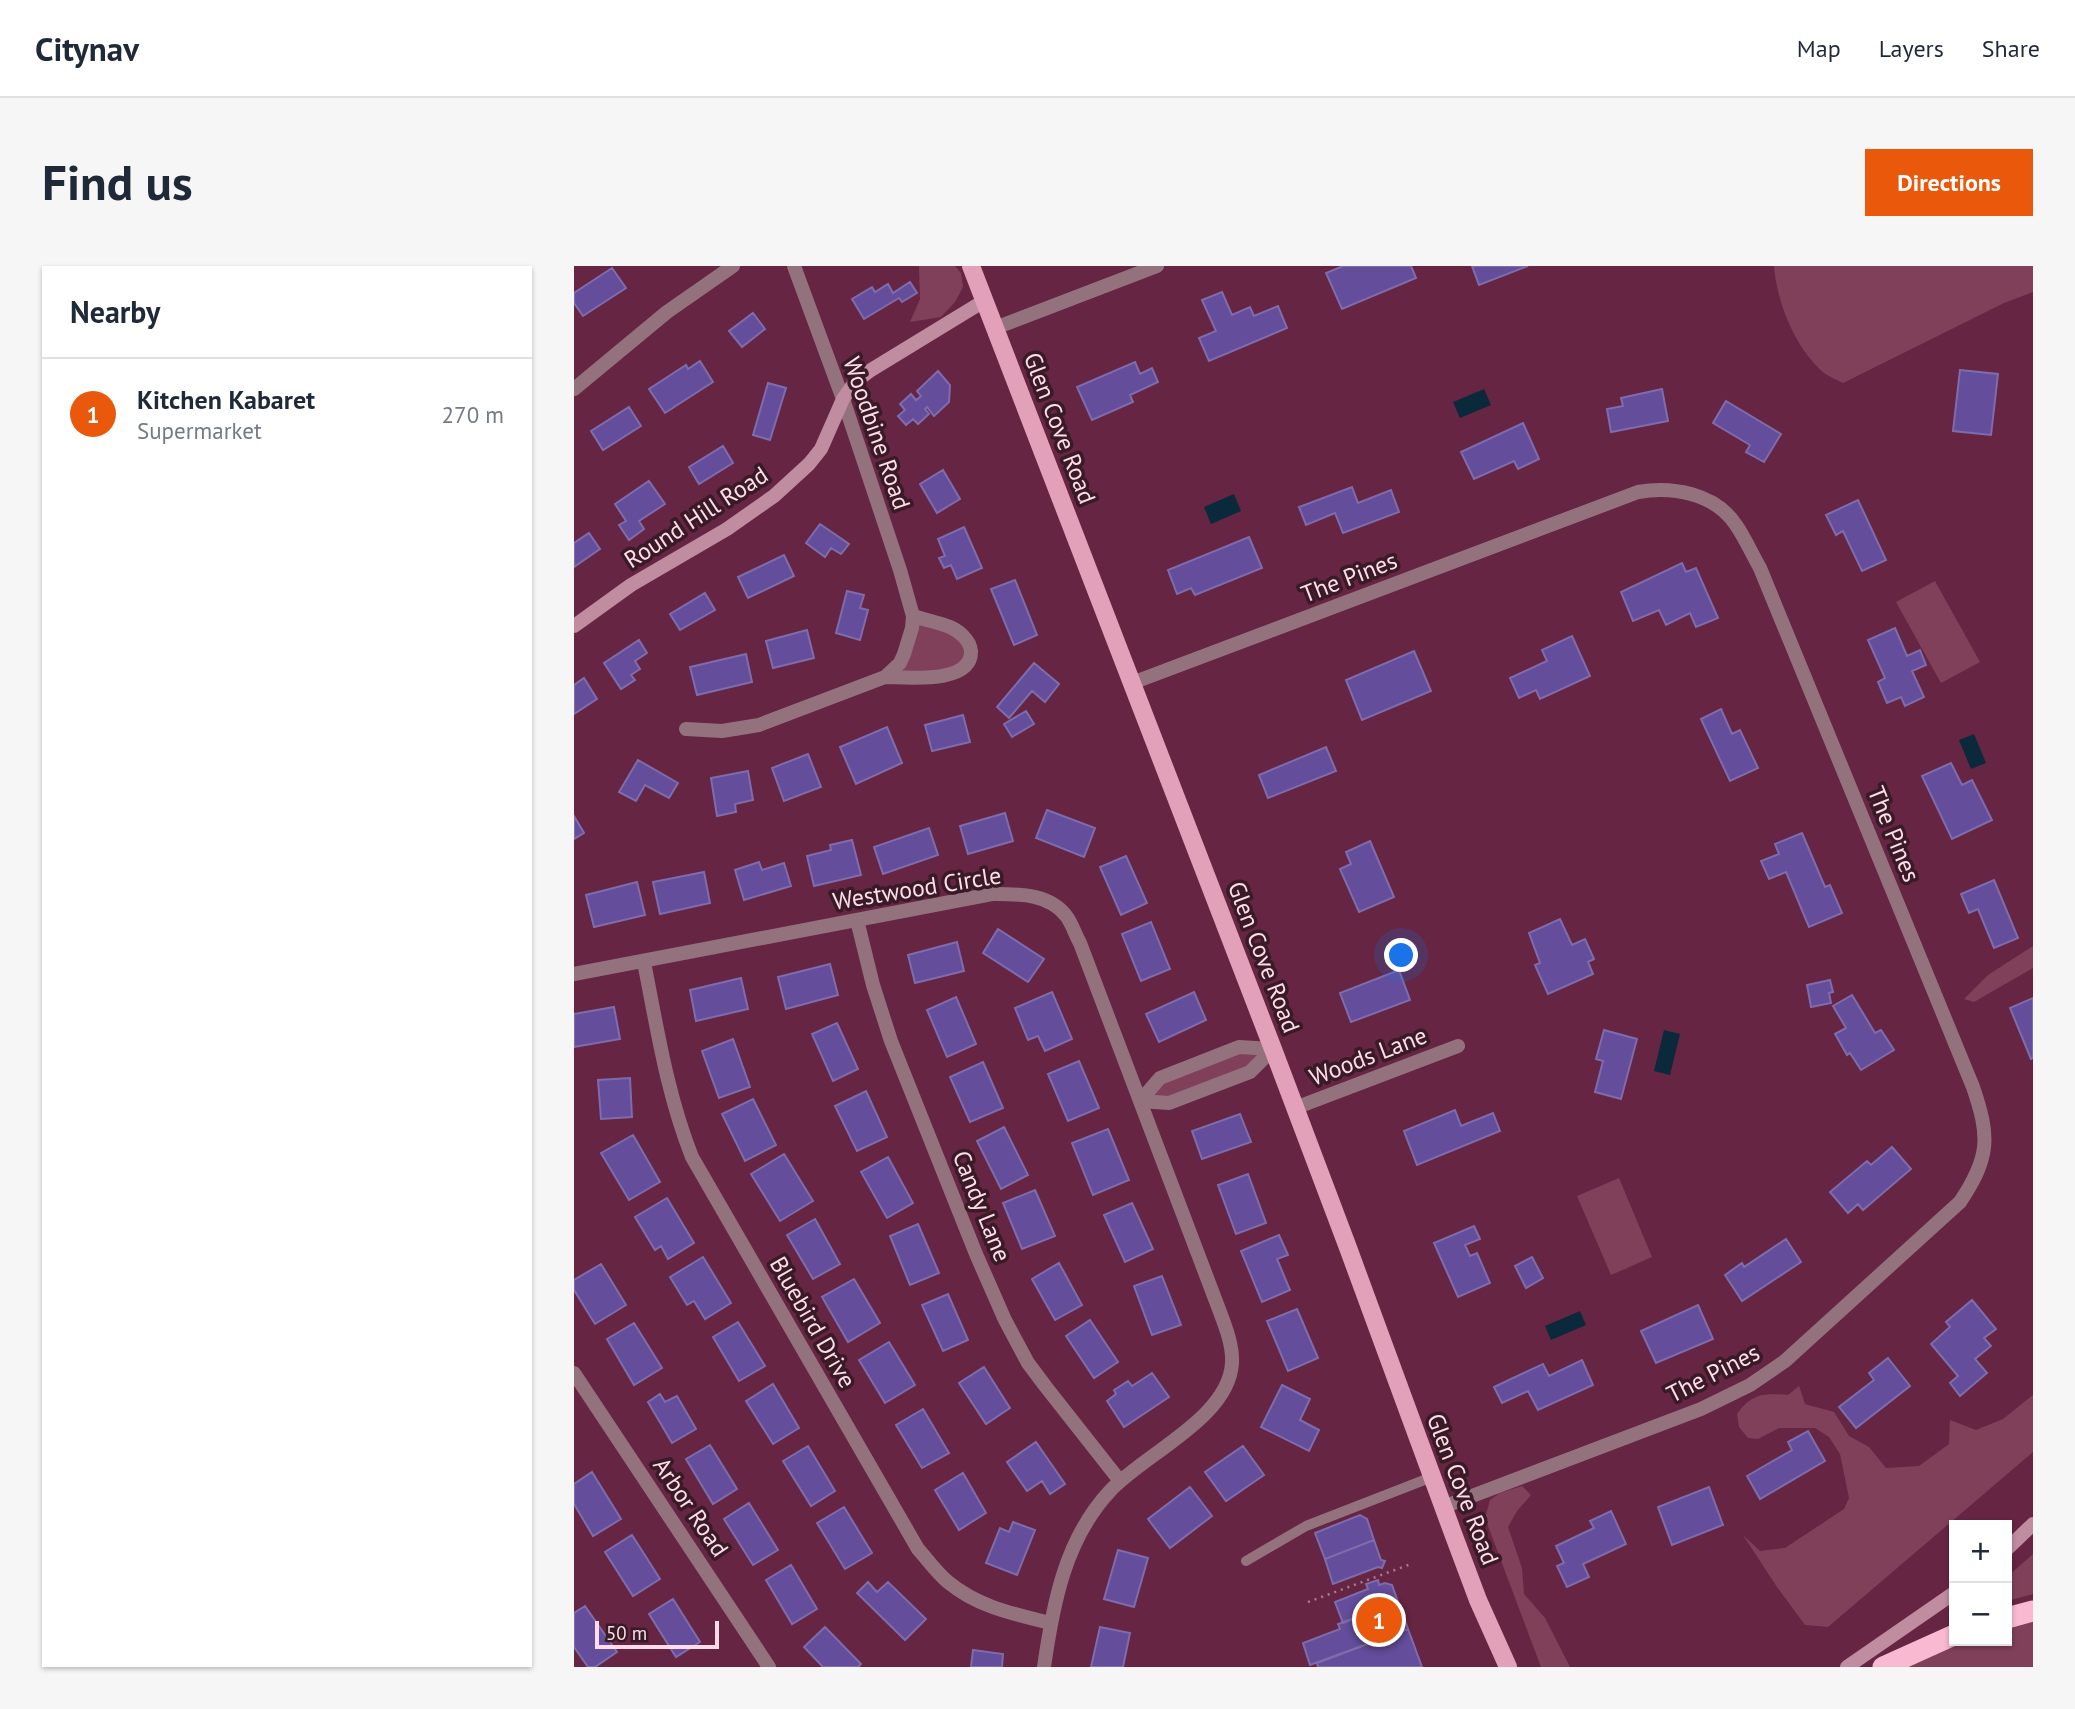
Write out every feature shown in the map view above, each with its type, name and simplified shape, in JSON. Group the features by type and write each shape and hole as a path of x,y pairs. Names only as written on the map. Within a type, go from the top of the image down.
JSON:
{"highway":[{"path":"2012,1617 2033,1611"},
{"path":"1883,1667 1949,1637"}],"main road":[{"name":"Glen Cove Road","path":"971,266 1273,1049 1478,1600 1508,1667"}],"street":[{"path":"574,389 667,312 733,266"},
{"name":"Woodbine Road","path":"794,266 843,399 913,616 912,628 900,663 884,677"},
{"path":"995,328 1157,266"},
{"name":"Round Hill Road","path":"574,626 631,585 727,529 774,496 809,464 821,449 843,399 855,382 984,301"},
{"name":"The Pines","path":"1132,684 1638,492 1655,489 1698,496 1721,509 1735,523 1759,568 1973,1087 1983,1116 1985,1150 1977,1177 1960,1202 1785,1361 1750,1385 1701,1409 1443,1507"},
{"path":"686,729 722,731 759,725 884,677 940,677 966,666 971,646 966,638 952,627 913,616"},
{"name":"Westwood Circle","path":"574,974 992,894 1024,894 1043,899 1066,916 1080,943 1220,1312 1230,1341 1233,1362 1226,1388 1205,1415 1109,1491 1084,1527 1063,1575 1050,1623 1044,1667"},
{"name":"Candy Lane","path":"857,920 873,985 891,1041 1005,1320 1028,1363 1120,1481"},
{"name":"Bluebird Drive","path":"644,961 667,1081 692,1157 918,1549 947,1581 969,1597 991,1608 1050,1623"},
{"name":"Woods Lane","path":"1295,1108 1458,1046"},
{"path":"1140,1101 1160,1079 1239,1047 1273,1049"},
{"path":"1140,1101 1169,1103 1250,1072 1273,1049"},
{"name":"Arbor Road","path":"574,1373 769,1667"},
{"path":"2012,1544 2033,1524"},
{"path":"1846,1667 1949,1596"}],"lane":[{"path":"1246,1561 1306,1526 1432,1478"}],"path":[{"path":"1308,1602 1411,1564"}],"shaded area":[{"path":"919,266 955,266 961,273 963,287 955,302 941,317 910,322 920,299"},
{"path":"1774,266 2033,266 2033,292 2004,303 1843,383 1824,373 1796,338 1783,310"},
{"path":"1935,581 1980,662 1941,683 1896,602"},
{"path":"913,616 952,627 970,658 940,677 894,670"},
{"path":"2033,946 2033,968 1974,1002 1964,999 1988,975"},
{"path":"1239,1047 1273,1049 1250,1072 1169,1103 1140,1101 1160,1078"},
{"path":"1619,1178 1652,1257 1611,1275 1577,1196"},
{"path":"1799,1386 1805,1404 1834,1412 1849,1436 1869,1447 1886,1468 1919,1466 1949,1444 1950,1420 1976,1430 2003,1419 2033,1395 2033,1452 1953,1520 1949,1520 1949,1524 1828,1627 1805,1625 1743,1535 1760,1551 1785,1548 1844,1509 1849,1498 1840,1454 1829,1437 1815,1428 1779,1428 1758,1439 1748,1438 1739,1427 1737,1414 1753,1398 1772,1394 1788,1395"},
{"path":"1522,1486 1531,1495 1508,1527 1522,1568 1524,1594 1545,1618 1570,1667 1541,1667 1485,1518 1490,1500 1500,1493"},
{"path":"2033,1554 2033,1594 2012,1600 2012,1573"},
{"path":"2033,1618 2033,1667 1903,1667 1952,1646 2012,1646 2012,1624"}],"water":[{"path":"1484,389 1491,405 1460,418 1453,402"},
{"path":"1234,494 1241,511 1211,524 1204,507"},
{"path":"1974,734 1986,763 1971,769 1959,740"},
{"path":"1664,1030 1680,1034 1670,1075 1654,1071"},
{"path":"1580,1311 1586,1325 1551,1340 1545,1326"}],"building":[{"path":"1343,266 1411,266 1416,278 1342,309 1326,273"},
{"path":"1472,266 1528,266 1479,285"},
{"path":"612,268 626,288 583,316 574,303 574,293"},
{"path":"910,282 917,293 902,302 899,298 864,319 852,299 872,287 875,292 888,284 893,293"},
{"path":"1222,292 1232,315 1250,307 1254,316 1278,306 1287,328 1209,361 1199,338 1216,331 1202,300"},
{"path":"753,313 765,329 742,347 729,331"},
{"path":"700,361 713,382 665,413 649,389 686,365 688,369"},
{"path":"1135,362 1140,374 1152,368 1158,382 1130,395 1133,402 1092,420 1077,387"},
{"path":"1960,370 1998,374 1991,435 1953,431"},
{"path":"938,371 950,385 949,402 934,416 927,407 925,409 929,414 918,424 913,419 906,425 898,416 905,410 900,404 911,394 916,400 921,396 917,391"},
{"path":"768,383 786,388 770,440 753,435"},
{"path":"1662,389 1668,421 1611,432 1607,409 1623,406 1621,398"},
{"path":"1726,401 1781,434 1764,462 1746,452 1750,445 1713,423"},
{"path":"629,407 641,426 603,450 591,431"},
{"path":"1523,423 1539,459 1518,469 1514,461 1474,479 1461,452"},
{"path":"723,446 733,463 699,484 689,467"},
{"path":"943,470 960,499 937,513 920,484"},
{"path":"649,481 665,504 639,521 644,529 629,540 619,525 626,521 615,504"},
{"path":"1352,487 1358,503 1391,490 1399,512 1343,533 1335,513 1306,525 1299,507"},
{"path":"1858,500 1886,560 1862,571 1843,531 1836,535 1826,515"},
{"path":"820,524 849,544 841,554 831,548 825,557 806,543"},
{"path":"964,527 982,568 957,579 951,565 944,568 939,558 945,556 938,539"},
{"path":"589,533 600,549 574,567 574,543"},
{"path":"1249,537 1262,568 1195,595 1191,588 1177,594 1168,570"},
{"path":"784,555 794,576 748,598 738,577"},
{"path":"1682,563 1686,572 1696,568 1718,618 1696,627 1690,613 1666,625 1659,610 1633,621 1621,592"},
{"path":"1015,580 1037,635 1014,645 991,589"},
{"path":"847,591 864,595 860,608 868,610 860,640 836,633"},
{"path":"705,593 715,610 680,630 670,614"},
{"path":"1895,628 1907,656 1920,650 1926,665 1912,671 1924,697 1905,706 1901,697 1887,703 1878,682 1885,678 1868,640"},
{"path":"807,630 814,658 773,668 766,641"},
{"path":"1572,636 1590,676 1540,699 1536,690 1519,698 1510,678 1547,661 1542,650"},
{"path":"639,640 647,653 635,661 640,669 631,675 635,680 621,689 604,663"},
{"path":"1414,651 1431,691 1362,720 1346,680"},
{"path":"746,654 752,682 697,695 690,667"},
{"path":"1034,663 1059,684 1045,702 1032,691 1009,718 997,707"},
{"path":"584,678 597,699 574,714 574,685"},
{"path":"1721,709 1732,734 1740,730 1758,768 1730,781 1701,719"},
{"path":"1026,711 1034,724 1012,737 1004,724"},
{"path":"963,715 970,742 932,751 925,725"},
{"path":"887,727 902,763 856,784 840,747"},
{"path":"1326,747 1336,771 1268,798 1259,775"},
{"path":"808,754 821,787 784,801 772,768"},
{"path":"638,760 678,783 669,798 645,785 636,801 619,792"},
{"path":"1951,763 1962,785 1972,780 1992,820 1952,839 1922,776"},
{"path":"748,771 753,800 735,804 736,812 717,816 711,778"},
{"path":"1047,810 1095,828 1084,857 1036,838"},
{"path":"1005,813 1013,841 968,854 960,826"},
{"path":"574,816 584,833 574,839"},
{"path":"929,828 938,855 883,874 874,847"},
{"path":"1802,833 1825,887 1830,885 1842,913 1809,927 1786,872 1769,879 1761,861 1779,854 1775,844"},
{"path":"852,840 861,875 814,886 807,856 831,850 830,845"},
{"path":"1370,841 1394,897 1359,912 1340,869 1351,864 1346,852"},
{"path":"1126,856 1147,903 1121,915 1100,867"},
{"path":"759,862 762,870 784,863 791,886 744,900 735,870"},
{"path":"704,872 710,903 660,914 653,882"},
{"path":"1994,880 2018,938 1994,948 1978,909 1969,913 1961,894"},
{"path":"637,882 645,915 594,927 586,895"},
{"path":"1560,919 1572,945 1585,939 1594,959 1588,962 1593,974 1548,994 1535,965 1540,963 1529,933"},
{"path":"1151,922 1170,969 1141,981 1122,934"},
{"path":"998,929 1044,959 1028,982 983,953"},
{"path":"957,942 964,971 915,983 908,955"},
{"path":"830,964 838,995 786,1009 778,977"},
{"path":"1399,970 1410,1000 1351,1022 1340,993"},
{"path":"741,978 748,1009 696,1021 690,990"},
{"path":"1830,980 1833,992 1829,993 1831,1003 1811,1007 1807,985"},
{"path":"1052,992 1072,1039 1045,1051 1038,1036 1028,1040 1015,1008"},
{"path":"1194,992 1206,1020 1159,1042 1146,1014"},
{"path":"1852,995 1875,1033 1881,1030 1894,1050 1861,1070 1850,1053 1847,1055 1835,1034 1846,1028 1833,1006"},
{"path":"956,997 976,1044 947,1057 927,1010"},
{"path":"2033,998 2033,1058 2031,1059 2010,1008"},
{"path":"614,1007 620,1039 574,1047 574,1014"},
{"path":"837,1023 858,1069 833,1081 812,1034"},
{"path":"1604,1030 1637,1039 1621,1099 1595,1092 1603,1061 1596,1059"},
{"path":"733,1039 750,1087 719,1098 702,1051"},
{"path":"1079,1061 1099,1108 1068,1121 1048,1074"},
{"path":"983,1062 1003,1108 970,1122 950,1077"},
{"path":"630,1078 632,1117 601,1119 598,1080"},
{"path":"866,1091 887,1137 857,1151 835,1106"},
{"path":"753,1099 776,1145 745,1161 722,1114"},
{"path":"1455,1110 1461,1126 1493,1113 1500,1131 1417,1165 1404,1131"},
{"path":"1240,1114 1251,1142 1202,1159 1192,1131"},
{"path":"1004,1127 1028,1175 1001,1189 977,1141"},
{"path":"1108,1129 1129,1180 1093,1195 1072,1143"},
{"path":"633,1135 660,1182 629,1200 601,1153"},
{"path":"1892,1147 1911,1169 1863,1210 1858,1204 1848,1213 1830,1192 1867,1161 1871,1165"},
{"path":"784,1154 813,1201 780,1221 751,1174"},
{"path":"888,1157 913,1203 887,1218 861,1172"},
{"path":"1248,1174 1266,1223 1236,1234 1218,1185"},
{"path":"1035,1190 1055,1236 1022,1249 1003,1203"},
{"path":"667,1198 694,1243 668,1259 661,1246 655,1250 635,1217"},
{"path":"1132,1203 1153,1249 1125,1262 1104,1215"},
{"path":"815,1219 840,1264 813,1279 787,1235"},
{"path":"918,1224 939,1273 910,1285 890,1236"},
{"path":"1474,1226 1480,1239 1465,1245 1470,1256 1477,1253 1490,1283 1458,1297 1434,1243"},
{"path":"1279,1235 1288,1255 1277,1259 1290,1290 1262,1302 1241,1251"},
{"path":"1786,1239 1801,1262 1742,1301 1725,1275 1742,1263 1744,1267"},
{"path":"703,1257 731,1303 705,1319 694,1301 687,1305 670,1277"},
{"path":"1532,1257 1543,1278 1526,1288 1515,1266"},
{"path":"1059,1263 1082,1305 1055,1320 1032,1279"},
{"path":"601,1264 626,1305 595,1324 574,1290 574,1280"},
{"path":"1162,1276 1181,1325 1152,1335 1134,1286"},
{"path":"854,1279 880,1323 848,1342 822,1297"},
{"path":"948,1294 968,1340 943,1351 922,1305"},
{"path":"1972,1300 1996,1329 1984,1338 1991,1346 1975,1359 1987,1373 1960,1396 1950,1383 1958,1376 1931,1344 1950,1327 1946,1322"},
{"path":"1698,1305 1713,1339 1656,1363 1641,1331"},
{"path":"1297,1309 1318,1358 1288,1371 1267,1321"},
{"path":"1090,1320 1118,1362 1094,1378 1066,1336"},
{"path":"738,1322 765,1366 739,1381 713,1337"},
{"path":"634,1323 662,1368 634,1385 607,1339"},
{"path":"889,1342 915,1385 885,1403 859,1360"},
{"path":"1888,1358 1910,1386 1856,1428 1839,1407 1874,1380 1869,1373"},
{"path":"1582,1360 1593,1385 1538,1410 1528,1391 1502,1403 1494,1387 1543,1364 1549,1376"},
{"path":"984,1367 1010,1408 986,1424 959,1383"},
{"path":"1152,1373 1169,1397 1124,1427 1107,1401 1116,1394 1114,1390 1128,1381 1132,1386"},
{"path":"773,1384 799,1428 773,1444 746,1401"},
{"path":"1282,1385 1310,1399 1300,1420 1319,1430 1309,1451 1261,1427"},
{"path":"660,1394 665,1402 677,1396 696,1429 672,1443 648,1402"},
{"path":"923,1409 949,1453 922,1468 896,1425"},
{"path":"1808,1431 1825,1461 1760,1499 1747,1476 1792,1450 1788,1442"},
{"path":"1036,1442 1065,1484 1050,1494 1042,1481 1027,1491 1007,1462"},
{"path":"710,1445 737,1489 713,1504 686,1459"},
{"path":"808,1446 835,1491 811,1506 783,1461"},
{"path":"1243,1446 1264,1475 1226,1501 1205,1472"},
{"path":"592,1472 621,1519 593,1536 574,1504 574,1484"},
{"path":"963,1473 986,1513 959,1530 935,1490"},
{"path":"1190,1487 1212,1516 1170,1548 1148,1519"},
{"path":"1709,1487 1723,1525 1672,1545 1658,1507"},
{"path":"749,1503 778,1550 753,1565 724,1519"},
{"path":"844,1507 872,1553 845,1569 817,1523"},
{"path":"1611,1511 1626,1544 1583,1564 1589,1577 1567,1587 1557,1566 1564,1563 1556,1546 1594,1528 1590,1521"},
{"path":"1360,1515 1367,1519 1374,1540 1325,1559 1315,1533"},
{"path":"1013,1522 1035,1530 1017,1575 986,1563 1000,1528 1009,1532"},
{"path":"632,1535 660,1579 633,1596 605,1552"},
{"path":"1374,1540 1381,1560 1385,1561 1382,1568 1378,1567 1333,1584 1325,1559"},
{"path":"1118,1550 1148,1558 1134,1607 1104,1599"},
{"path":"791,1565 817,1609 792,1624 766,1580"},
{"path":"1378,1580 1379,1585 1392,1585 1398,1602 1343,1623 1335,1602 1368,1589 1366,1584"},
{"path":"868,1582 877,1592 888,1582 926,1619 905,1640 857,1593"},
{"path":"673,1599 700,1642 676,1657 649,1614"},
{"path":"1398,1602 1408,1629 1310,1665 1303,1643 1340,1629 1338,1624"},
{"path":"585,1606 617,1652 595,1667 588,1667 574,1647 574,1613"},
{"path":"825,1627 861,1664 858,1667 823,1667 804,1647"},
{"path":"1100,1627 1130,1633 1123,1667 1091,1667"},
{"path":"1408,1629 1422,1667 1318,1667 1317,1663"},
{"path":"973,1650 1003,1654 1002,1667 971,1667"}],"place":[{"name":"Kitchen Kabaret","path":"1379,1620"}]}
